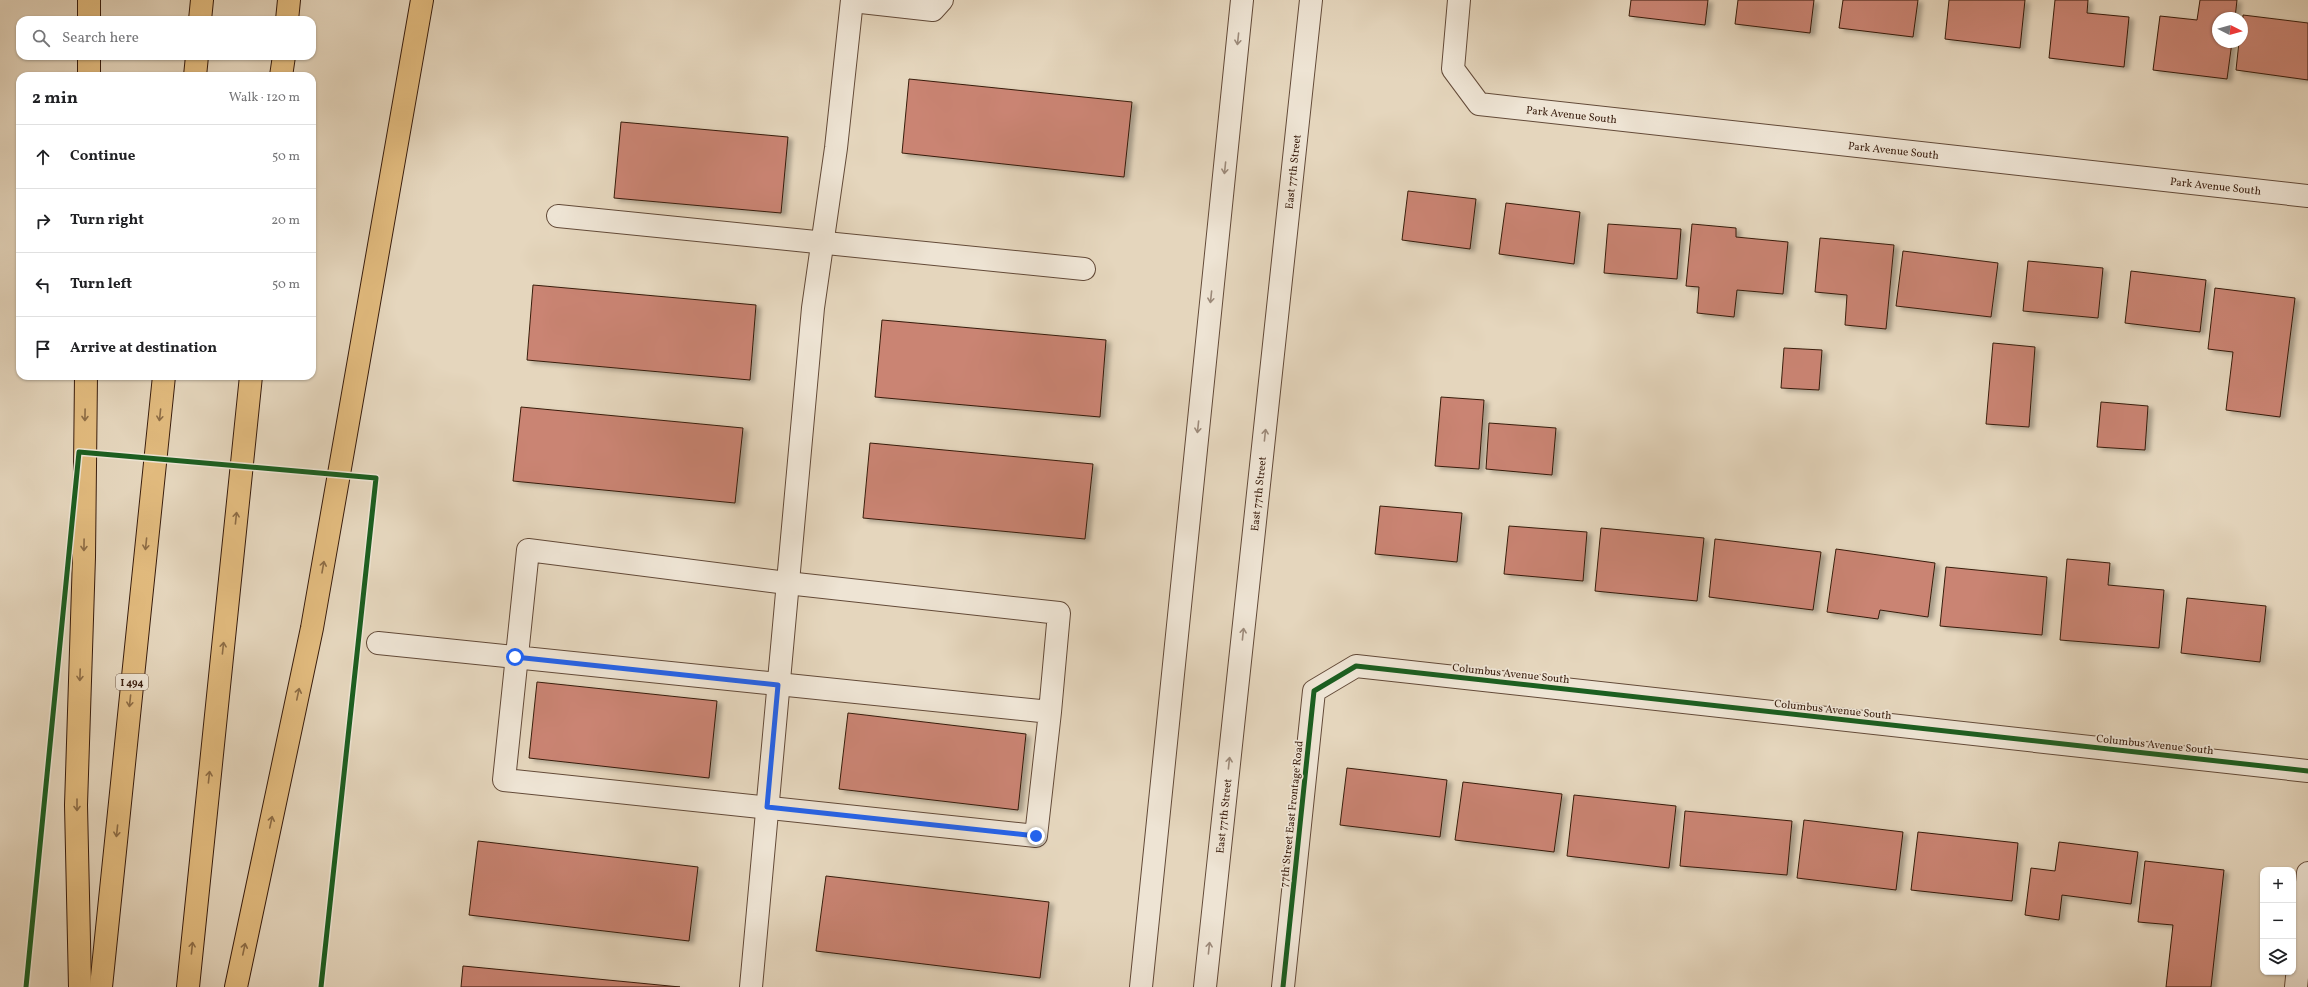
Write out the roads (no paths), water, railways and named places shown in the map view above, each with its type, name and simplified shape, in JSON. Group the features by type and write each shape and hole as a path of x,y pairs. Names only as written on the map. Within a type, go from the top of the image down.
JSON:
{"highway":[{"path":"89,0 89,16"},
{"path":"200,16 202,0"},
{"path":"287,16 289,0"},
{"path":"236,987 312,628 422,0"},
{"path":"89,60 89,72"},
{"path":"195,72 196,60"},
{"path":"282,72 284,60"},
{"path":"80,987 76,805 84,557 86,380"},
{"name":"I 494","path":"101,987 164,380"},
{"path":"188,987 250,380"}],"street":[{"path":"751,987 813,308 836,148 852,0 933,10 942,0"},
{"path":"1141,987 1242,0"},
{"name":"East 77th Street","path":"1205,987 1311,0"},
{"name":"Park Avenue South","path":"1459,0 1453,69 1479,104 2308,196"},
{"path":"558,216 1084,269"},
{"path":"528,550 788,583 1059,613 1050,712 1036,836 504,780 515,657 528,550"},
{"path":"378,643 1050,712"},
{"name":"Columbus Avenue South","path":"1356,666 2308,771"},
{"name":"77th Street East Frontage Road","path":"1283,987 1314,691 1356,666"},
{"path":"2296,987 2308,873"}]}
